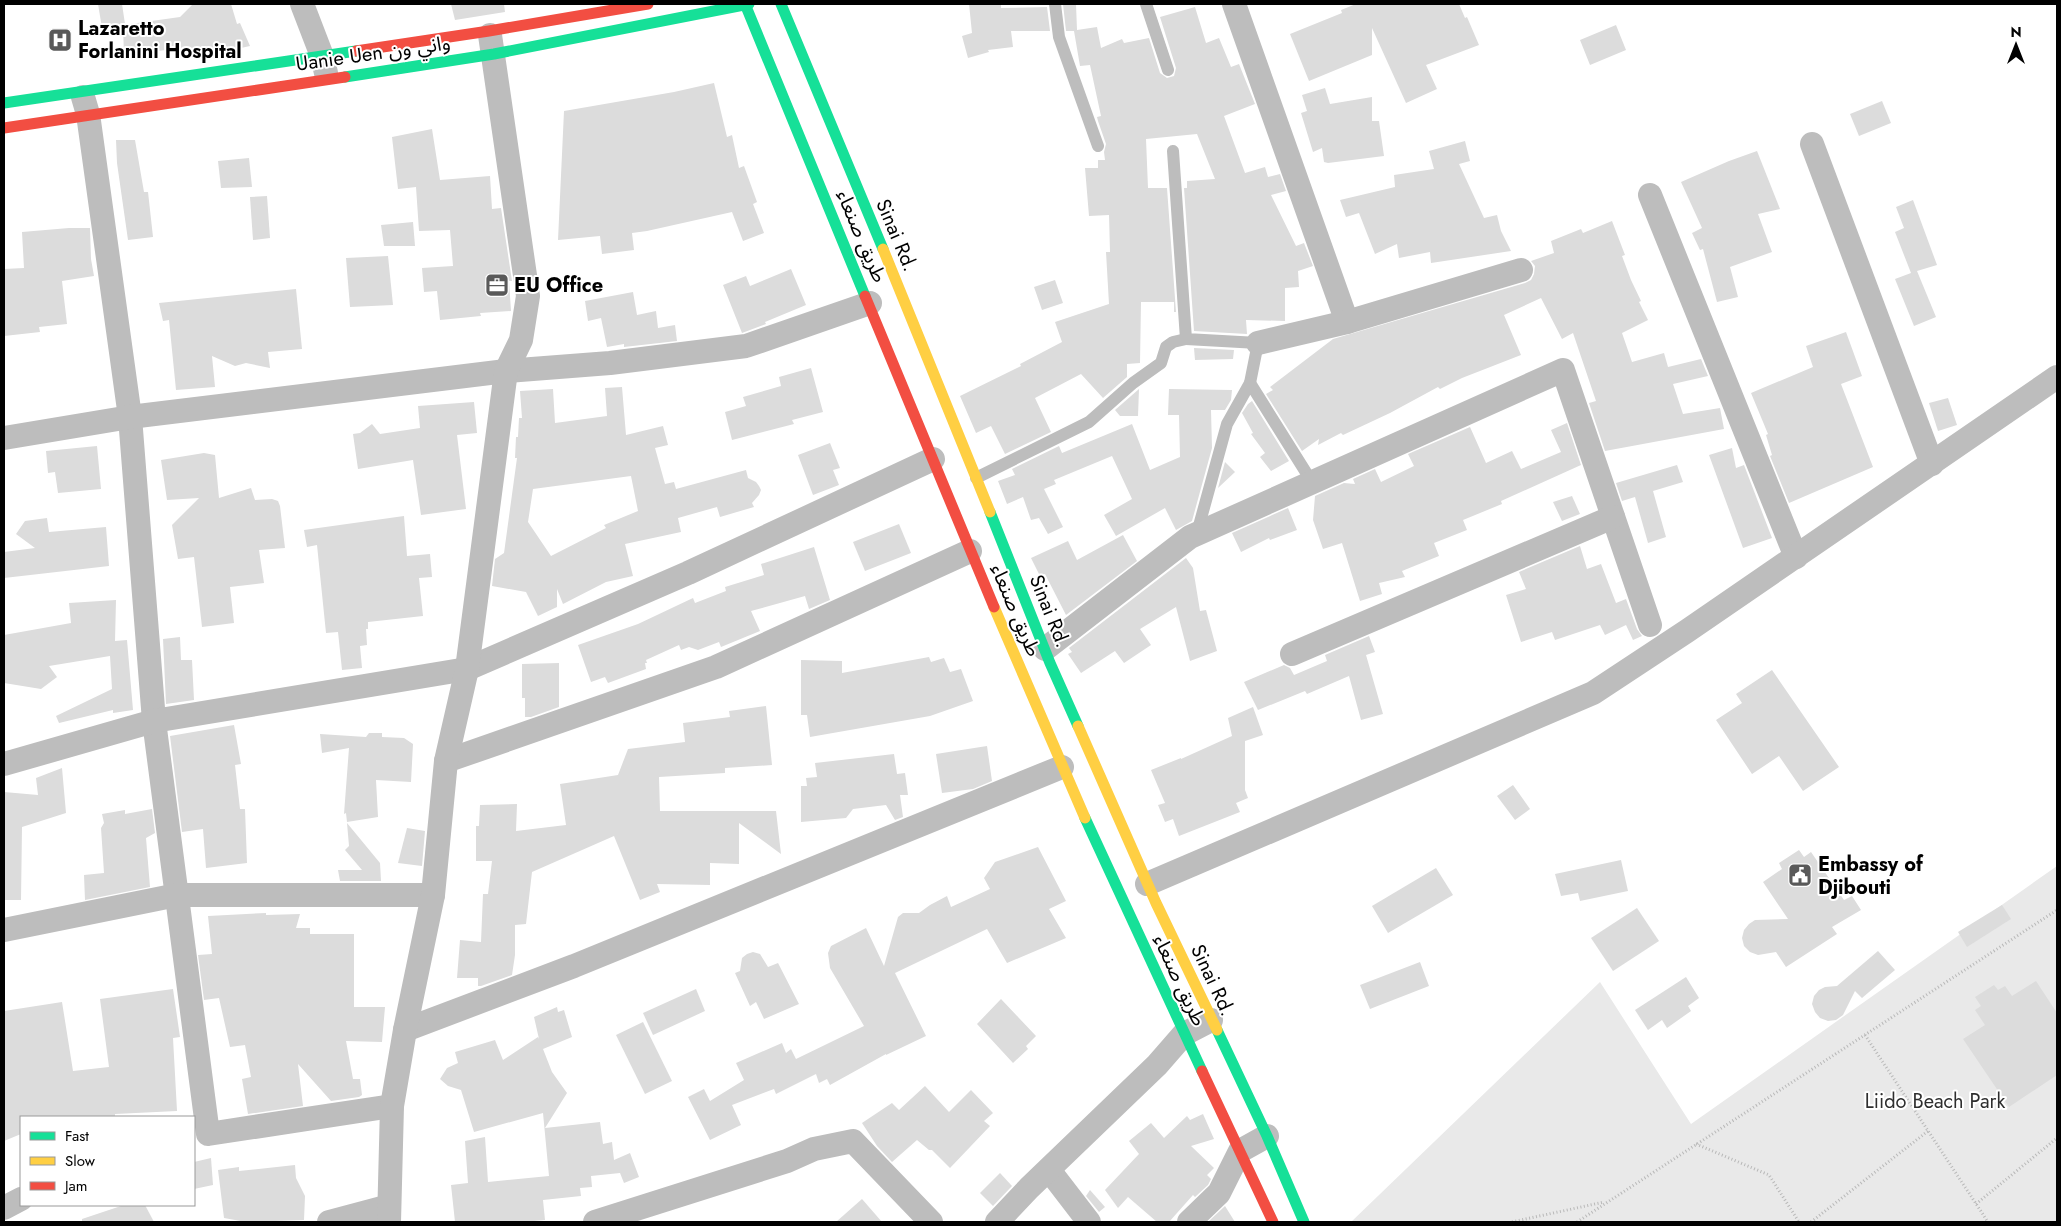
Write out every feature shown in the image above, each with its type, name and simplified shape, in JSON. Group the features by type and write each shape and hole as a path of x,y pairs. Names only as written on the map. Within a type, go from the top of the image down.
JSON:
{"main road":[{"name":"Uanie Uen واني ون","path":"4,103 489,31 648,4"},
{"name":"طريق صنعاء","path":"746,4 970,551 1062,767 1184,1034 1273,1222"},
{"name":"Uanie Uen واني ون","path":"4,128 494,54 749,4"},
{"name":"Sinai Rd.","path":"781,4 1045,649 1147,884 1266,1136 1304,1222"}],"street":[{"path":"302,4 322,56 327,79"},
{"path":"1234,4 1347,322"},
{"path":"329,1222 389,1214 392,1106 433,895 446,761 467,669 506,371 521,340 528,296 494,54 489,31"},
{"path":"82,91 88,114 130,417 154,721 177,895 201,1136 392,1106"},
{"path":"1812,144 1932,464"},
{"path":"1650,195 1796,557"},
{"path":"1258,343 1347,322 1520,270"},
{"path":"4,438 130,417 506,371 610,363 746,346 870,303"},
{"path":"1045,649 1190,536 1563,370 1650,625"},
{"path":"1147,884 1593,693 1796,557 2057,377"},
{"path":"4,764 154,721 467,669 688,573 933,459"},
{"path":"1292,654 1613,517"},
{"path":"446,761 716,666 970,551"},
{"path":"406,1030 574,966 1062,767"},
{"path":"4,930 177,895 433,895"},
{"path":"997,1222 1157,1066 1184,1034 1211,1020"},
{"path":"1190,1222 1219,1193 1240,1151 1266,1136"},
{"path":"595,1222 787,1162 814,1148 853,1141 932,1222"},
{"path":"1049,1170 1089,1222"},
{"path":"4,1208 20,1200"}],"lane":[{"path":"1055,4 1059,37 1098,146"},
{"path":"1146,4 1168,70"},
{"path":"1173,151 1186,339"},
{"path":"976,478 1089,422 1133,383 1161,363 1166,347 1173,342 1186,339 1258,343 1250,383 1227,424 1197,533"},
{"path":"1250,383 1312,482"}],"path":[{"path":"1577,1222 2057,910"},
{"path":"1865,1035 1988,1222"},
{"path":"1810,1222 1928,1131"},
{"path":"1976,1204 2057,1138"},
{"path":"1696,1144 1769,1175 1799,1222"},
{"path":"1512,1222 1607,1201"}],"green space":[{"name":"Liido Beach Park","path":"2057,866 2057,1222 1351,1222 1600,982 1691,1124"}],"building":[{"path":"98,4 122,4 125,24 102,28"},
{"path":"193,4 231,4 237,24 240,23 250,46 218,53 218,51 183,55 182,48 150,52 150,55 124,56 123,25 180,17"},
{"path":"451,4 504,4 505,12 455,20"},
{"path":"969,4 1001,4 1001,8 1047,7 1050,31 1011,31 1013,47 988,50 989,52 968,58 962,36 972,33"},
{"path":"1063,4 1076,4 1077,30 1097,27 1101,48 1122,39 1124,43 1149,38 1160,73 1167,78 1174,76 1176,68 1160,17 1195,7 1206,43 1219,38 1231,67 1239,64 1255,104 1224,116 1245,173 1265,167 1268,177 1280,174 1286,191 1271,195 1296,246 1304,243 1313,266 1298,271 1299,287 1285,288 1285,321 1246,320 1247,334 1194,331 1184,188 1187,188 1187,181 1215,179 1197,134 1146,139 1148,188 1167,188 1176,312 1174,312 1174,302 1141,302 1140,363 1127,364 1127,377 1103,398 1081,374 1035,398 1051,432 1005,454 991,426 976,433 960,396 1021,366 1020,364 1062,342 1055,322 1109,304 1106,252 1110,252 1109,215 1089,216 1085,168 1098,168 1098,160 1105,160 1106,144 1097,117 1101,116 1090,65 1080,66 1074,31 1066,31"},
{"path":"1356,4 1459,4 1479,45 1426,65 1437,89 1406,103 1372,28 1372,55 1309,81 1290,34 1342,13 1341,10"},
{"path":"1616,25 1626,50 1590,65 1580,40"},
{"path":"714,83 727,137 732,135 739,168 744,166 757,202 753,204 764,233 743,241 732,212 632,233 634,250 602,254 600,236 558,240 564,111 674,92"},
{"path":"1325,88 1330,104 1372,97 1372,121 1379,121 1384,156 1328,163 1324,162 1322,148 1313,152 1301,113 1307,111 1302,95"},
{"path":"1882,101 1891,123 1859,136 1850,114"},
{"path":"432,129 440,180 490,176 492,209 501,208 512,281 509,281 511,311 480,313 481,316 440,320 437,291 424,292 422,268 453,266 450,230 419,231 416,187 398,189 392,137"},
{"path":"116,140 135,140 144,192 148,192 153,237 128,240 117,163"},
{"path":"1465,141 1470,161 1459,164 1484,218 1497,215 1501,231 1511,251 1431,263 1430,252 1399,258 1397,244 1375,254 1359,213 1346,217 1340,200 1395,187 1394,175 1434,169 1429,151"},
{"path":"1757,151 1780,209 1758,214 1772,252 1730,267 1738,297 1717,302 1703,249 1700,250 1692,233 1702,228 1681,182"},
{"path":"249,158 252,187 221,188 218,161"},
{"path":"267,196 270,238 253,240 250,197"},
{"path":"1913,200 1937,265 1917,271 1936,317 1914,326 1895,279 1911,273 1895,232 1904,228 1896,207"},
{"path":"1612,221 1625,255 1622,256 1641,301 1639,302 1648,320 1622,333 1632,362 1664,353 1668,367 1701,359 1708,376 1673,384 1683,414 1720,408 1724,429 1605,451 1589,403 1596,401 1573,333 1562,339 1541,298 1504,315 1521,355 1462,378 1440,389 1438,387 1390,413 1343,435 1341,433 1318,445 1319,439 1302,451 1266,394 1273,390 1270,387 1333,339 1525,283 1531,280 1534,274 1535,266 1531,261 1554,253 1551,241 1581,229 1583,233"},
{"path":"413,222 415,246 384,246 381,225"},
{"path":"90,228 91,259 94,276 62,281 67,324 39,327 40,332 4,336 4,269 24,268 22,232"},
{"path":"388,256 393,305 350,307 346,258"},
{"path":"791,269 806,305 742,333 723,285 746,276 750,286"},
{"path":"1055,280 1063,303 1042,310 1034,287"},
{"path":"296,289 302,349 268,352 270,368 246,363 235,366 212,356 215,387 176,390 169,320 163,321 159,303"},
{"path":"633,292 637,315 656,311 658,328 675,325 677,341 624,347 624,344 607,347 601,318 588,321 585,301"},
{"path":"1846,332 1862,376 1841,384 1873,467 1789,503 1770,456 1772,455 1766,435 1768,434 1751,393 1813,367 1806,346"},
{"path":"1194,348 1234,350 1233,359 1195,360"},
{"path":"811,368 823,412 792,420 794,424 732,440 725,412 746,406 743,397 781,386 779,377"},
{"path":"622,387 626,435 663,426 668,445 655,448 665,484 674,482 676,489 746,470 748,478 756,482 761,490 752,503 754,507 720,517 717,507 678,518 681,532 625,544 633,576 606,582 563,604 557,589 557,607 538,616 526,592 492,586 495,559 504,553 517,458 515,458 516,437 518,437 519,418 522,418 520,391 553,389 555,423 607,416 605,388","holes":["631,476 638,511 604,525 606,528 551,556 528,522 533,489"]},
{"path":"1139,389 1138,416 1120,416 1115,410"},
{"path":"1169,389 1232,390 1231,400 1225,410 1211,410 1212,448 1192,521 1176,530 1165,508 1116,536 1104,515 1132,499 1112,456 1054,480 1056,484 1044,489 1063,527 1048,534 1039,518 1031,520 1023,497 1007,504 998,481 1015,475 1012,469 1059,446 1062,453 1132,424 1150,470 1180,457 1179,415 1168,415"},
{"path":"1948,398 1957,425 1938,431 1929,403"},
{"path":"1252,401 1289,461 1271,471 1260,457 1265,453 1251,434 1253,433 1242,413"},
{"path":"474,402 477,433 457,435 466,509 421,515 413,460 358,469 353,434 360,433 372,424 380,434 420,428 418,406"},
{"path":"1567,423 1581,465 1501,501 1502,504 1463,520 1467,530 1434,543 1439,556 1402,571 1405,577 1379,583 1382,594 1360,601 1342,543 1323,549 1313,520 1315,496 1344,483 1355,484 1353,479 1375,469 1381,482 1414,466 1408,454 1470,427 1486,463 1512,451 1521,469 1561,452 1551,430"},
{"path":"830,443 840,468 833,470 839,485 813,495 798,455"},
{"path":"97,446 101,489 58,493 55,472 48,473 46,451"},
{"path":"1732,448 1736,468 1744,465 1772,538 1743,548 1709,455"},
{"path":"204,453 215,455 219,498 251,488 255,500 272,499 278,501 285,548 259,550 264,583 230,587 234,623 202,627 194,557 178,559 172,525 199,498 167,500 161,460"},
{"path":"1225,462 1235,472 1218,488"},
{"path":"1677,465 1683,482 1653,491 1666,537 1648,543 1635,497 1622,501 1616,483"},
{"path":"1572,496 1580,514 1562,521 1553,502"},
{"path":"1288,508 1297,530 1270,540 1269,538 1241,552 1232,533"},
{"path":"404,516 407,556 430,554 432,577 419,578 423,616 368,622 368,629 366,629 367,645 360,646 362,668 342,670 338,632 326,633 317,545 307,547 304,530"},
{"path":"47,518 49,532 106,527 109,566 4,578 4,552 35,548 16,534 25,521"},
{"path":"899,524 911,553 865,571 853,542"},
{"path":"1123,535 1137,561 1066,615 1045,574 1040,576 1031,558 1068,541 1077,560"},
{"path":"1580,546 1587,569 1601,564 1616,603 1626,599 1637,629 1642,636 1633,640 1626,625 1605,635 1600,625 1555,640 1552,632 1521,642 1506,595 1526,589 1519,572"},
{"path":"814,547 830,600 809,609 805,596 751,611 760,631 721,647 719,642 698,650 689,647 681,650 679,645 646,660 646,669 608,683 605,677 591,682 578,645 638,624 693,598 695,603 726,591 725,587 764,575 761,564"},
{"path":"1186,558 1193,568 1200,611 1206,610 1217,651 1190,661 1176,607 1140,629 1151,645 1124,663 1115,651 1081,673 1068,654 1072,652 1069,648"},
{"path":"116,600 115,641 127,640 133,710 113,713 113,710 59,723 56,716 112,689 110,656 49,666 57,677 41,689 4,683 4,635 71,623 69,603"},
{"path":"1369,636 1375,652 1366,655 1383,714 1361,720 1349,676 1307,694 1305,691 1258,710 1244,682 1284,665 1290,668 1294,675 1327,661 1325,655"},
{"path":"180,637 181,660 192,660 194,700 166,704 163,639"},
{"path":"929,657 931,662 944,658 950,672 961,669 973,701 930,716 810,737 807,715 801,715 801,660 842,661 842,673"},
{"path":"559,663 559,707 531,717 525,717 525,698 522,698 522,664"},
{"path":"1772,670 1839,767 1803,791 1779,756 1752,774 1716,720 1742,703 1736,694"},
{"path":"766,706 772,765 725,768 725,773 659,777 660,811 776,811 781,854 739,823 739,864 710,863 710,885 657,884 660,892 640,900 614,836 532,872 526,924 515,925 515,955 512,975 481,986 478,986 478,978 457,978 460,940 481,942 483,894 488,894 492,861 476,861 476,826 479,826 480,805 517,804 516,831 566,825 560,784 618,775 628,749 685,742 683,723 730,717 729,711"},
{"path":"1253,707 1263,735 1245,741 1245,790 1248,798 1236,803 1240,812 1179,836 1173,819 1165,822 1158,805 1165,803 1151,770 1232,736 1228,718"},
{"path":"234,725 241,764 235,765 240,809 245,809 247,863 206,868 203,829 182,832 170,736"},
{"path":"369,733 382,733 382,737 404,738 413,744 411,782 376,780 378,817 347,822 346,813 344,814 349,748 322,753 320,734 366,737"},
{"path":"987,746 992,781 973,789 942,793 936,754"},
{"path":"894,754 897,774 905,773 908,795 900,795 903,817 895,820 886,805 853,809 846,818 801,822 801,786 807,786 806,778 817,777 815,763"},
{"path":"62,768 66,813 22,827 21,900 4,900 4,792 38,795 36,778"},
{"path":"1513,785 1530,809 1515,820 1497,796"},
{"path":"152,809 155,833 146,838 150,887 85,900 84,875 104,873 101,828 104,823 102,814 125,810 125,814"},
{"path":"347,823 380,863 381,881 340,881 338,870 362,870 345,850 349,846"},
{"path":"407,828 425,831 422,866 398,863"},
{"path":"1038,847 1066,901 1049,909 1066,938 1007,963 987,929 895,973 926,1036 886,1054 830,1085 827,1079 819,1083 816,1074 776,1094 774,1089 732,1105 741,1125 710,1140 688,1097 704,1089 710,1101 744,1080 736,1063 782,1043 786,1053 791,1049 796,1059 864,1026 830,968 828,953 831,946 866,928 884,966 898,917 903,913 919,913 947,896 951,907 990,889 984,878 995,862"},
{"path":"1799,850 1804,857 1811,852 1844,900 1852,896 1861,910 1832,927 1837,934 1786,967 1776,952 1758,955 1750,952 1744,946 1742,938 1744,930 1755,920 1788,919 1763,882 1782,869 1779,863"},
{"path":"1621,860 1628,891 1580,901 1578,893 1561,896 1555,874"},
{"path":"1436,868 1453,895 1388,933 1372,906"},
{"path":"2002,905 2011,919 1967,947 1958,932"},
{"path":"1637,908 1659,941 1613,971 1591,938"},
{"path":"266,913 266,915 300,914 296,928 310,928 310,934 354,934 354,1007 385,1007 382,1042 346,1041 353,1079 360,1079 362,1095 359,1097 331,1101 298,1064 303,1106 248,1114 242,1079 251,1077 245,1045 230,1047 219,998 204,1000 198,955 212,954 208,916"},
{"path":"1878,951 1895,970 1862,998 1855,991 1843,1015 1836,1020 1828,1021 1820,1018 1812,1004 1814,996 1819,990 1825,987 1837,986"},
{"path":"753,952 760,954 768,967 778,963 799,1004 764,1019 756,1002 750,1006 735,973 740,971 742,958"},
{"path":"1420,962 1429,986 1370,1009 1360,985"},
{"path":"1686,977 1699,998 1688,1006 1691,1011 1667,1028 1662,1020 1648,1030 1635,1010"},
{"path":"2036,981 2057,1013 2057,1075 2009,1107 1963,1039 1985,1025 1975,1010 1981,1006 1975,997 1994,985 1998,990 2005,986 2012,996"},
{"path":"173,989 180,1037 173,1038 177,1111 115,1114 115,1116 20,1116 20,1134 4,1141 4,1011 62,1002 73,1071 109,1067 100,999"},
{"path":"696,989 705,1011 653,1035 643,1013"},
{"path":"1001,999 1036,1036 1026,1046 1028,1049 1013,1063 977,1024"},
{"path":"557,1007 558,1012 564,1010 572,1037 543,1049 552,1072 567,1093 545,1128 600,1122 603,1144 612,1142 614,1160 630,1153 639,1177 624,1183 620,1173 591,1176 592,1187 580,1188 581,1196 543,1200 545,1220 523,1222 455,1222 451,1185 468,1183 465,1141 485,1137 488,1182 549,1176 543,1113 474,1132 461,1090 448,1086 440,1079 447,1068 458,1063 455,1052 495,1040 503,1060 538,1037 539,1039 534,1017"},
{"path":"643,1022 672,1081 645,1094 616,1035"},
{"path":"925,1086 949,1112 971,1090 993,1113 984,1121 990,1126 950,1168 932,1150 929,1150 917,1140 892,1162 877,1146 862,1123 892,1103 899,1110"},
{"path":"1203,1114 1214,1139 1191,1146 1214,1168 1207,1175 1211,1179 1208,1185 1195,1197 1193,1195 1169,1222 1157,1222 1128,1197 1118,1208 1105,1190 1139,1154 1129,1141 1151,1123 1164,1138 1187,1116 1190,1120"},
{"path":"211,1158 213,1185 195,1189 195,1162"},
{"path":"295,1165 296,1178 305,1196 304,1220 246,1222 224,1218 218,1170 239,1167 239,1171"},
{"path":"1000,1173 1012,1186 993,1206 980,1193"},
{"path":"1090,1190 1105,1207 1099,1212 1086,1196"},
{"path":"862,1199 882,1222 836,1222"},
{"path":"121,1206 146,1206 154,1222 82,1222 82,1219"},
{"path":"1225,1206 1235,1222 1209,1221"}],"traffic: fast":[{"path":"745,4 865,296"},
{"path":"345,77 494,54 749,4"},
{"path":"781,4 883,249"},
{"path":"4,103 356,51"},
{"path":"990,512 1050,663 1078,726"},
{"path":"1085,818 1202,1071"},
{"path":"1217,1030 1267,1136 1304,1222"}],"traffic: slow":[{"path":"883,249 990,512"},
{"path":"994,607 1085,818"},
{"path":"1078,726 1156,903 1217,1030"}],"traffic: jam":[{"path":"356,51 648,4"},
{"path":"4,128 345,77"},
{"path":"865,296 994,607"},
{"path":"1202,1071 1273,1222"}],"place":[{"name":"Lazaretto Forlanini Hospital","path":"60,40"},
{"name":"EU Office","path":"497,285"},
{"name":"Embassy of Djibouti","path":"1800,875"}]}
